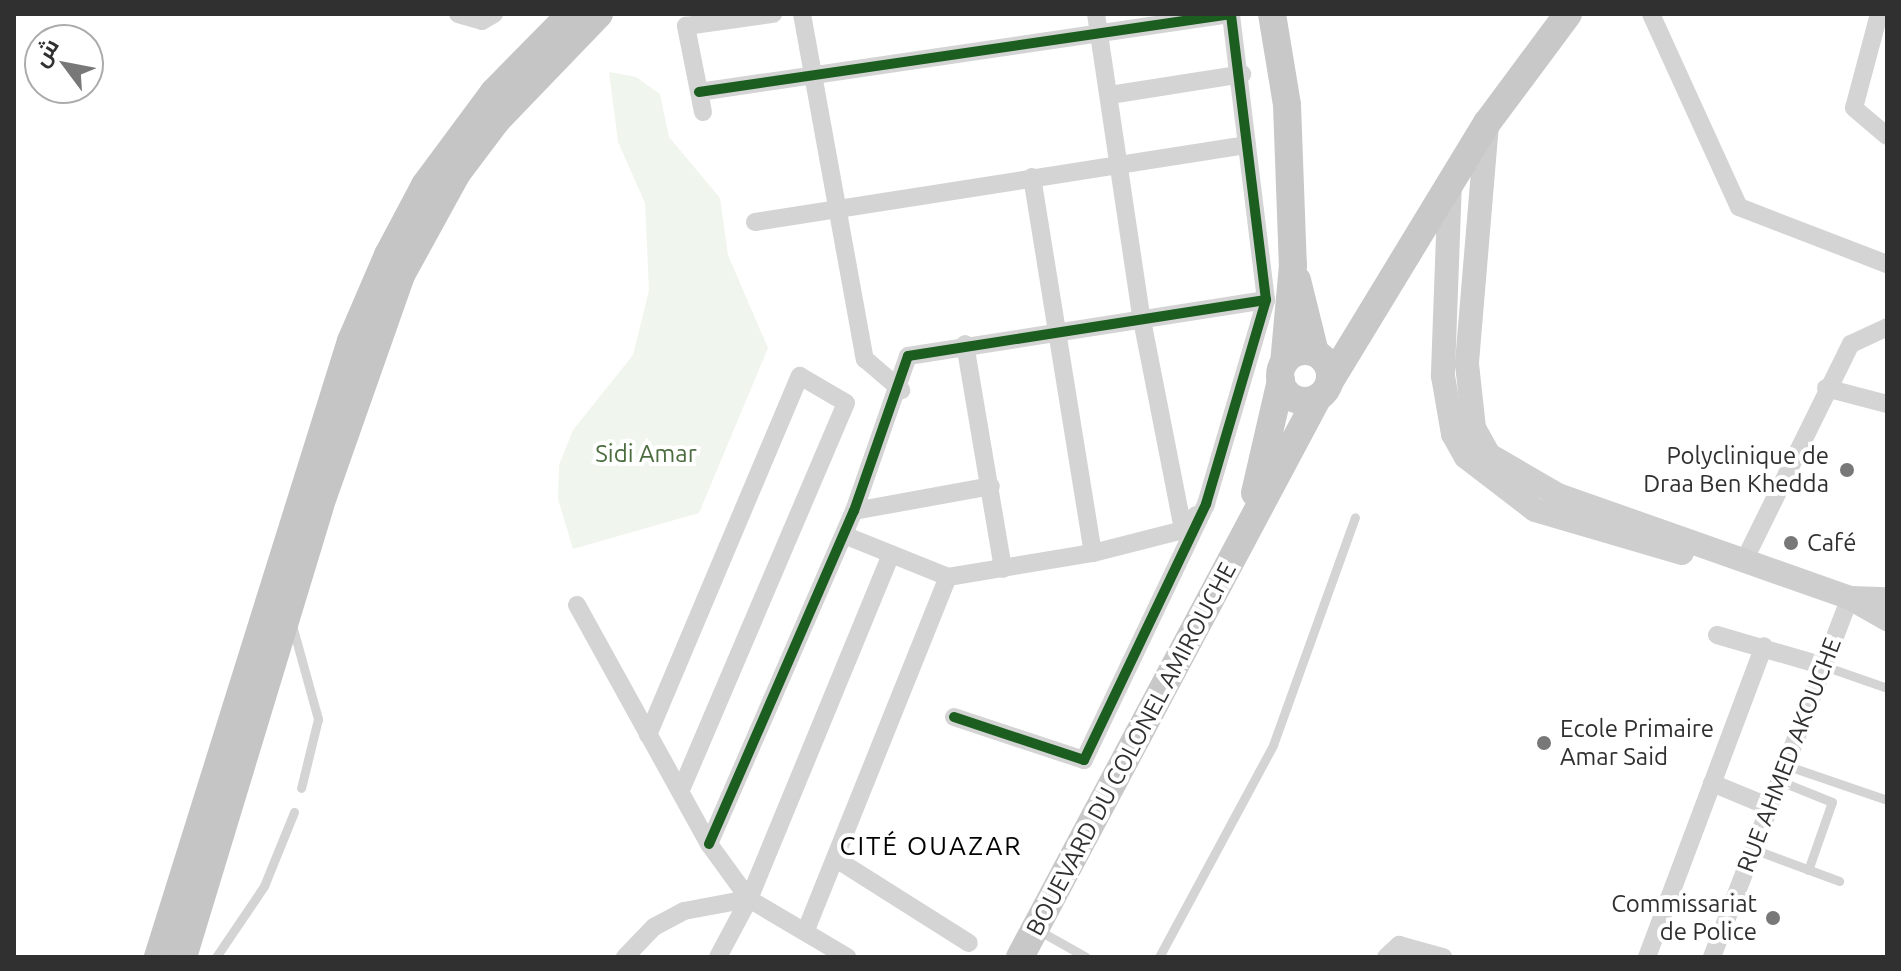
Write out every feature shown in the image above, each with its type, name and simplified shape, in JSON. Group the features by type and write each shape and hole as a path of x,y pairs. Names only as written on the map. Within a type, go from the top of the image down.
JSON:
{"highway":[{"path":"158,957 347,356 388,255 425,185 494,92 571,14"},
{"path":"183,957 288,610 401,275 457,173 497,120 599,14"}],"main road":[{"path":"1272,14 1287,105 1293,265 1322,373"},
{"name":"BOUEVARD DU COLONEL AMIROUCHE","path":"1020,957 1242,540 1322,373 1358,337 1487,123 1568,14"},
{"path":"1487,123 1472,255 1469,396 1489,455 1558,495 1850,598 1887,619"},
{"path":"1450,181 1447,409 1453,434 1482,476 1561,519 1704,559 1744,561"},
{"path":"1405,258 1472,255"},
{"name":"BOUEVARD DU COLONEL AMIROUCHE","path":"1242,540 1283,371 1293,265"},
{"path":"1301,351 1322,373 1295,398 1283,371 1301,351"},
{"path":"1850,598 1887,599"}],"street":[{"path":"458,14 482,21 494,14"},
{"path":"703,112 686,26 773,14"},
{"path":"802,14 865,359 901,390"},
{"path":"1096,14 1122,161 1141,315 1183,530"},
{"path":"699,92 812,78 1231,14 1242,74 1247,145 1266,300 1206,504 1084,760 954,717"},
{"path":"1651,14 1739,207 1887,264"},
{"path":"1879,14 1854,108 1887,136"},
{"path":"1110,95 1242,74"},
{"path":"755,222 1122,161 1247,145"},
{"path":"1032,177 1052,331 1093,553"},
{"path":"709,844 854,511 901,390 908,356 1141,315 1266,300"},
{"path":"1744,561 1826,388 1851,344 1887,327"},
{"path":"965,344 1003,569"},
{"path":"648,735 800,376 846,403 681,789"},
{"path":"1826,388 1887,404"},
{"path":"854,511 991,486"},
{"path":"844,535 890,557 948,577 1093,553 1183,530 1206,504"},
{"path":"718,957 749,899 890,557"},
{"path":"806,930 948,577"},
{"name":"RUE AHMED AKOUCHE","path":"1712,957 1850,598"},
{"path":"577,605 709,844 749,899 847,957"},
{"path":"1717,635 1764,646 1824,666"},
{"path":"1647,957 1764,646"},
{"path":"1712,783 1770,807"},
{"path":"836,859 969,943"},
{"path":"625,957 654,927 684,911 749,899"},
{"path":"1386,957 1399,945 1443,957"}],"lane":[{"path":"1159,957 1273,745 1355,517"},
{"path":"288,610 318,719 301,788"},
{"path":"1824,666 1887,688"},
{"path":"1782,773 1887,800"},
{"path":"1782,773 1832,802 1808,870"},
{"path":"216,957 264,886 294,812"},
{"path":"1753,849 1839,881"},
{"path":"1035,928 1086,957"}],"green space":[{"name":"Sidi Amar","path":"609,72 636,77 660,94 669,137 720,198 728,255 768,348 699,513 573,549 558,499 559,465 573,430 633,355 649,290 645,203 618,142"}],"cycle path":[{"path":"699,92 1231,14"},
{"path":"954,717 1084,760 1206,504 1266,300 1231,14"},
{"path":"709,844 854,511 908,356 1266,300"}],"place":[{"name":"Polyclinique de Draa Ben Khedda","path":"1847,470"},
{"name":"Café","path":"1791,543"},
{"name":"Ecole Primaire Amar Said","path":"1544,743"},
{"name":"Commissariat de Police","path":"1773,918"}],"district":[{"name":"CITÉ OUAZAR","path":"931,846"}]}
